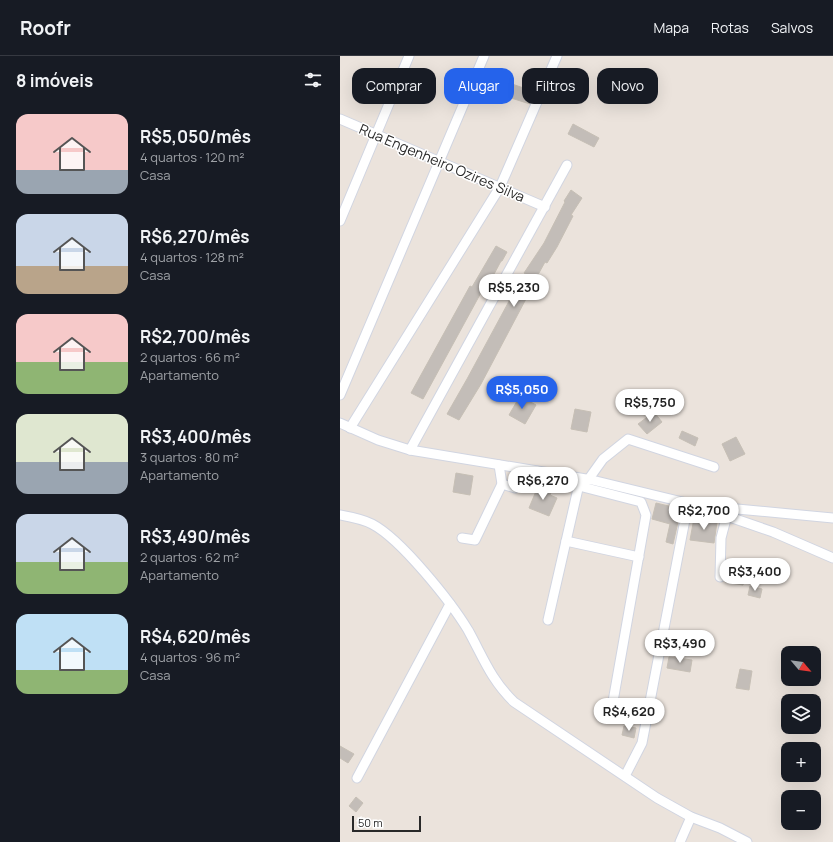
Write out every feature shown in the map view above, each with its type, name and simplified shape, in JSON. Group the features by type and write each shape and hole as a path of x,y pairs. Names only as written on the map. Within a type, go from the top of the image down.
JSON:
{"street":[{"path":"340,221 410,56"},
{"path":"340,395 484,56"},
{"path":"350,428 500,187 557,56"},
{"name":"Rua Engenheiro Ozires Silva","path":"340,119 545,207"},
{"path":"410,450 567,165"},
{"path":"340,423 410,450 537,471 688,504 786,537 833,558"},
{"path":"548,620 566,541 582,481 602,459 628,439 714,467"},
{"path":"462,538 475,540 502,484 499,465"},
{"path":"502,484 515,488 537,471"},
{"path":"582,481 641,502 646,515 612,707"},
{"path":"625,776 642,743 688,504"},
{"path":"720,577 721,538 727,516 737,509 833,518"},
{"path":"340,515 373,525 388,535 414,561 450,604 468,631 489,672 501,690 514,702 625,776 691,817 720,828 747,842"},
{"path":"566,541 639,557"},
{"path":"357,778 450,604"},
{"path":"680,842 691,817"}],"building":[{"path":"514,85 522,87 522,101 514,99"},
{"path":"573,124 599,138 594,147 568,134"},
{"path":"571,190 582,198 571,215 573,216 557,247 547,263 545,262 534,282 537,284 529,298 527,297 481,384 459,420 447,414 514,292 516,293 526,274 524,273 544,243 565,202 564,201"},
{"path":"496,246 507,252 485,291 483,289 423,399 411,393 470,286 472,287"},
{"path":"520,396 536,405 525,424 509,415"},
{"path":"575,409 591,412 587,432 571,429"},
{"path":"654,412 662,422 647,434 638,424"},
{"path":"682,431 698,438 695,446 679,438"},
{"path":"736,437 745,454 730,461 722,444"},
{"path":"456,473 473,476 470,495 453,492"},
{"path":"539,484 552,490 550,495 557,498 549,516 529,508"},
{"path":"656,503 673,507 672,511 680,513 673,544 666,542 670,524 652,519"},
{"path":"694,518 717,522 714,543 690,540"},
{"path":"727,568 746,571 743,585 725,582"},
{"path":"750,586 762,589 760,598 748,595"},
{"path":"669,657 692,660 690,672 667,668"},
{"path":"740,669 752,671 749,690 736,688"},
{"path":"624,726 636,728 634,738 622,735"},
{"path":"340,746 354,754 348,763 340,758"},
{"path":"356,797 363,803 356,812 349,806"}]}
